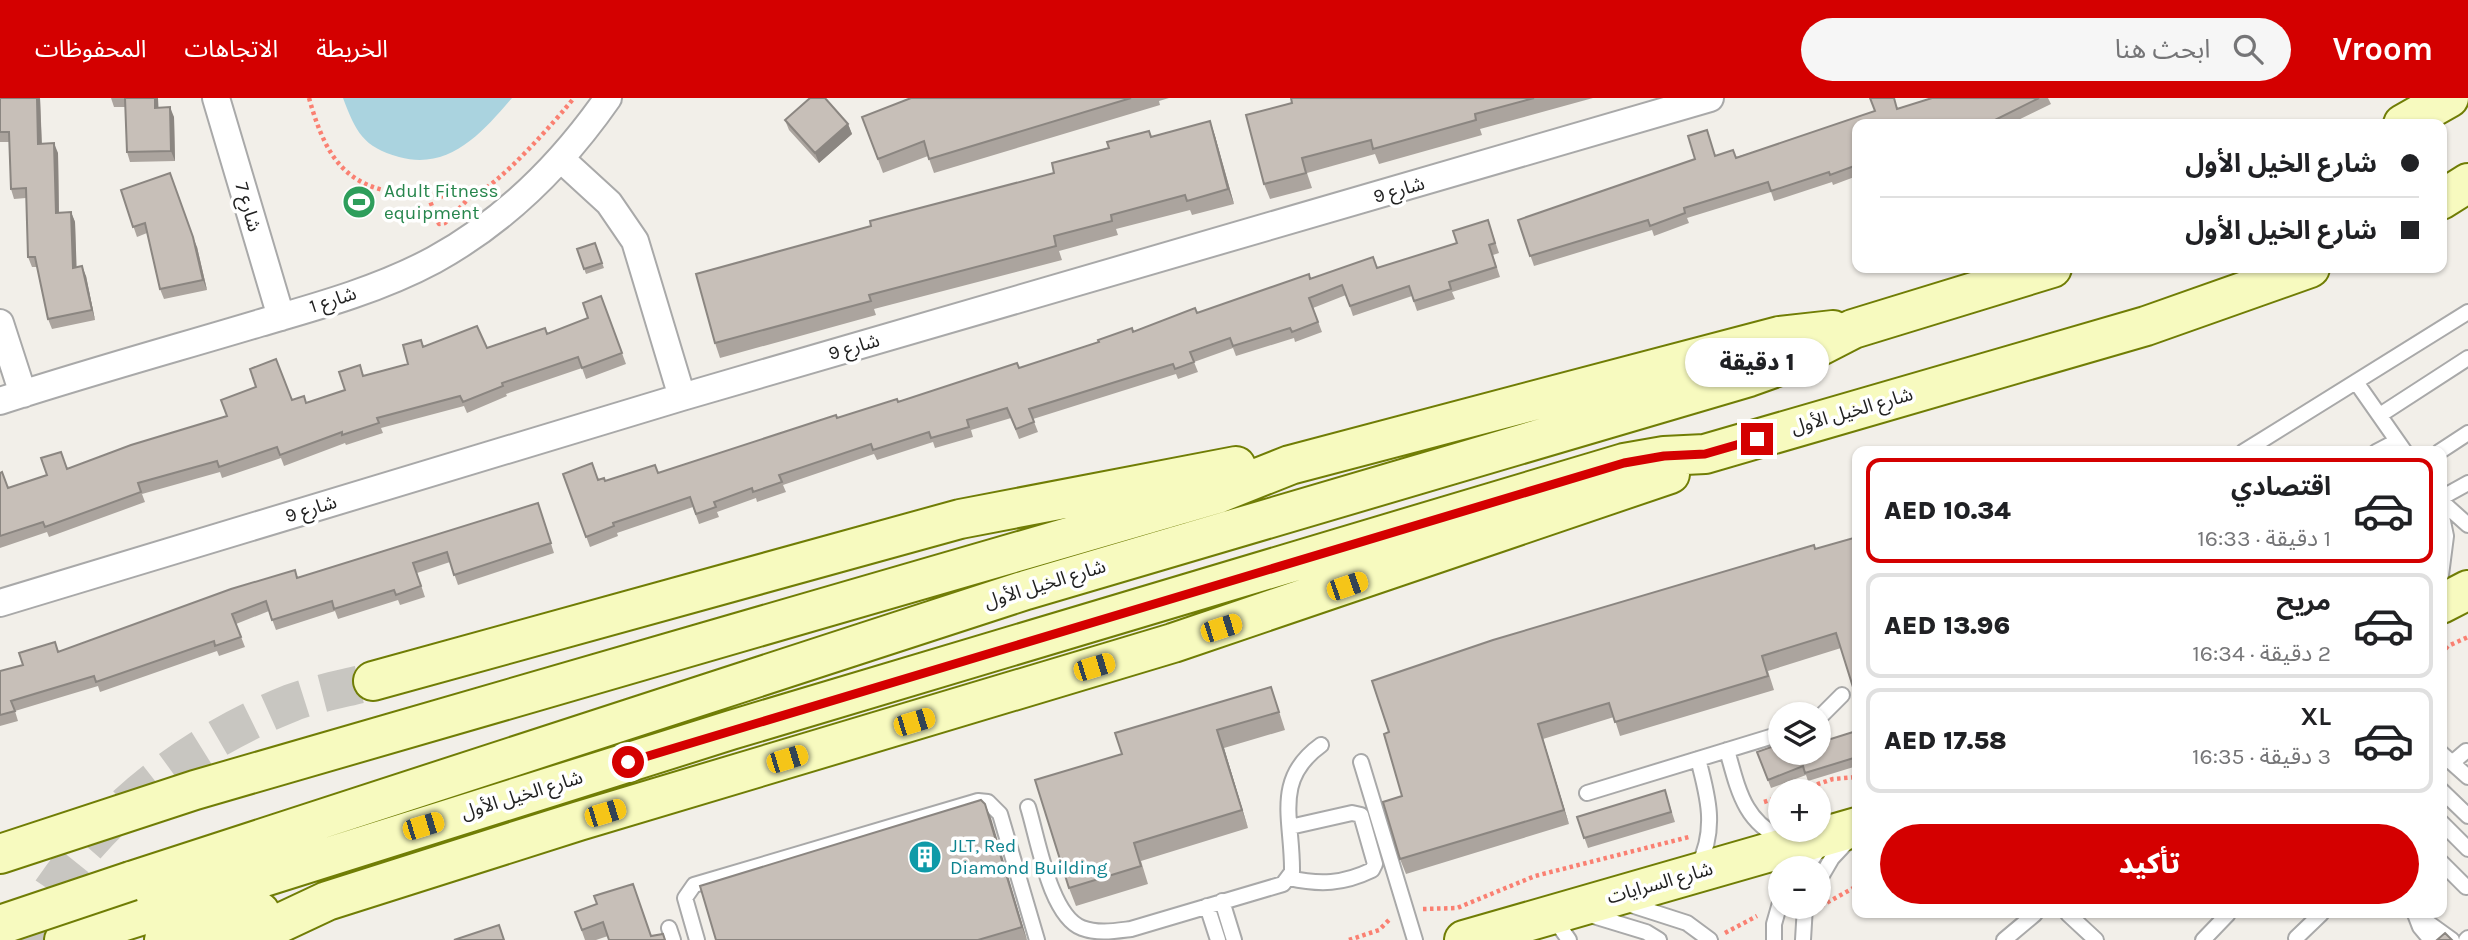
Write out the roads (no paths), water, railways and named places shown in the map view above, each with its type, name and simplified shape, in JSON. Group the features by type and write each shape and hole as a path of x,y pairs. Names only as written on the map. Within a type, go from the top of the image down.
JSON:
{"main road":[{"path":"2412,119 2449,98"},
{"path":"2447,196 2468,183"},
{"name":"شارع الخيل الأول","path":"64,940 1026,590 1749,377 1785,364 1853,330 2037,273"},
{"name":"شارع الخيل الأول","path":"0,925 145,912 731,730 1624,463 1664,456 1705,454 2146,326 2296,273"},
{"path":"2,852 195,790 1217,494 1290,465 1779,336 1853,330"},
{"path":"145,912 248,915 327,901 592,817 1269,612 1650,482 1705,454"},
{"path":"373,681 960,519 1214,469 1290,465"},
{"path":"2447,601 2468,590"},
{"name":"شارع السرايات","path":"1464,940 1569,916 1694,873 1827,842"},
{"path":"232,940 278,924 327,901"}],"street":[{"name":"شارع 7","path":"216,98 281,317"},
{"name":"شارع 1","path":"11,397 359,292 434,260 502,215 561,159 608,98"},
{"name":"شارع 9","path":"0,603 682,397 1710,98"},
{"path":"561,159 609,203 635,241 682,397"},
{"path":"0,323 11,397"}],"lane":[{"path":"2253,446 2468,312"},
{"path":"2379,415 2468,358"},
{"path":"2356,382 2401,446"},
{"path":"2447,447 2468,433"},
{"path":"2447,495 2468,483"},
{"path":"2447,505 2468,525"},
{"path":"1831,706 1842,695"},
{"path":"1587,793 1768,738"},
{"path":"1028,807 1061,911 1083,929 1131,929 1283,884 1293,872 1288,799 1290,782 1297,767 1321,744"},
{"path":"1727,750 1745,808 1768,831"},
{"path":"2466,751 2447,758 2468,777"},
{"path":"1694,873 1709,838 1710,818 1698,759"},
{"path":"1361,762 1415,940"},
{"path":"2447,796 2468,816"},
{"path":"697,940 685,898 694,885 978,801 995,806 1000,814 1038,940"},
{"path":"1289,878 1315,884 1338,882 1372,870 1376,864 1361,815 1352,813 1290,827"},
{"path":"2447,828 2468,849"},
{"path":"1831,841 1831,860"},
{"path":"2447,868 2466,887"},
{"path":"1222,901 1234,940"},
{"path":"1207,906 1218,940"},
{"path":"1569,916 1657,912 1716,937"},
{"path":"1569,916 1604,918 1659,940"},
{"path":"2004,940 2030,918"},
{"path":"2072,918 2096,940"},
{"path":"2203,940 2224,918"},
{"path":"2296,939 2317,918"},
{"path":"2417,918 2431,940"},
{"path":"2421,918 2452,940"},
{"path":"1774,940 1777,919"},
{"path":"1803,940 1804,919"}],"water":[{"path":"343,98 512,98 489,124 463,146 434,159 417,160 387,153 369,143 357,129"}],"tunnel":[{"path":"22,940 45,900 102,828 135,797 171,769 209,744 291,703 373,681"}],"place":[{"name":"Adult Fitness equipment","path":"359,202"},
{"name":"JLT, Red Diamond Building","path":"925,857"}]}
